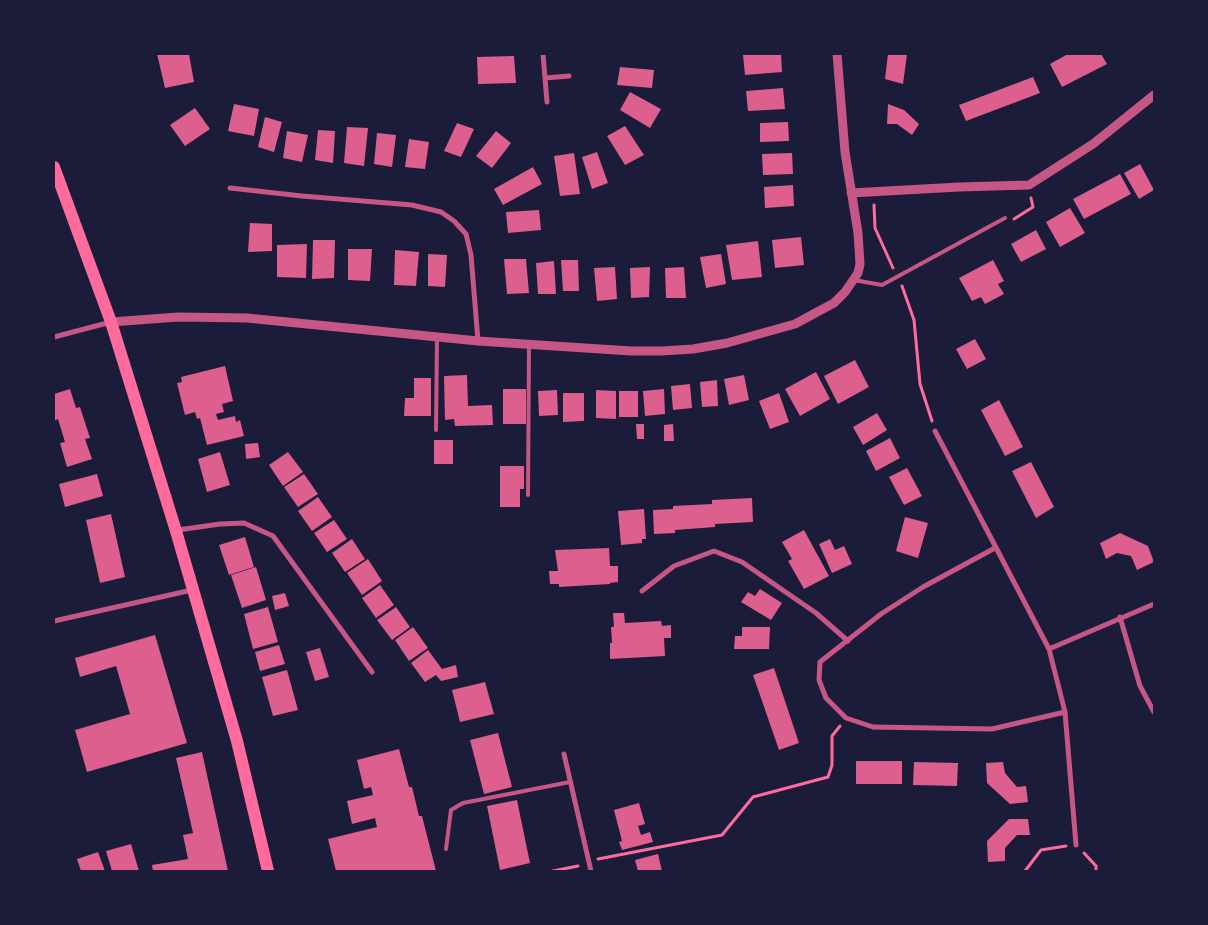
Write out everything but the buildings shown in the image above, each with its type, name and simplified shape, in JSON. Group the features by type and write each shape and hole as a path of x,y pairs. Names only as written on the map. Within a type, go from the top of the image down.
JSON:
{"main road":[{"path":"54,167 111,322 176,531 237,741 268,871"}],"street":[{"path":"544,54 546,102"},
{"path":"54,337 111,322 178,317 247,318 437,338 631,351 662,351 692,349 727,343 795,324 834,302 845,292 858,273 860,251 844,152 837,54"},
{"path":"545,78 569,76"},
{"path":"851,193 1029,185 1093,144 1154,95"},
{"path":"230,188 310,197 412,205 441,212 466,234 471,255 478,341"},
{"path":"935,431 1048,649 1065,712 1076,845"},
{"path":"176,531 220,524 244,523 273,536 372,672"},
{"path":"995,548 923,586 881,614 820,662 819,680 826,698 846,718 873,727 992,729 1065,712"},
{"path":"642,592 674,566 714,551 742,562 816,613 848,641"},
{"path":"54,621 193,590"},
{"path":"1048,649 1154,604"},
{"path":"1120,617 1140,686 1154,712"},
{"path":"564,754 591,871"}],"lane":[{"path":"854,280 882,285 1005,218"},
{"path":"436,430 437,338"},
{"path":"528,495 529,345"},
{"path":"446,849 451,810 463,803 570,782"}],"path":[{"path":"874,192 875,228 902,286 914,320 920,384 935,431"},
{"path":"553,871 576,867 589,861 722,835 753,797 828,776 832,765 832,736 846,718"},
{"path":"1025,871 1041,850 1076,845 1096,866 1096,871"}]}
